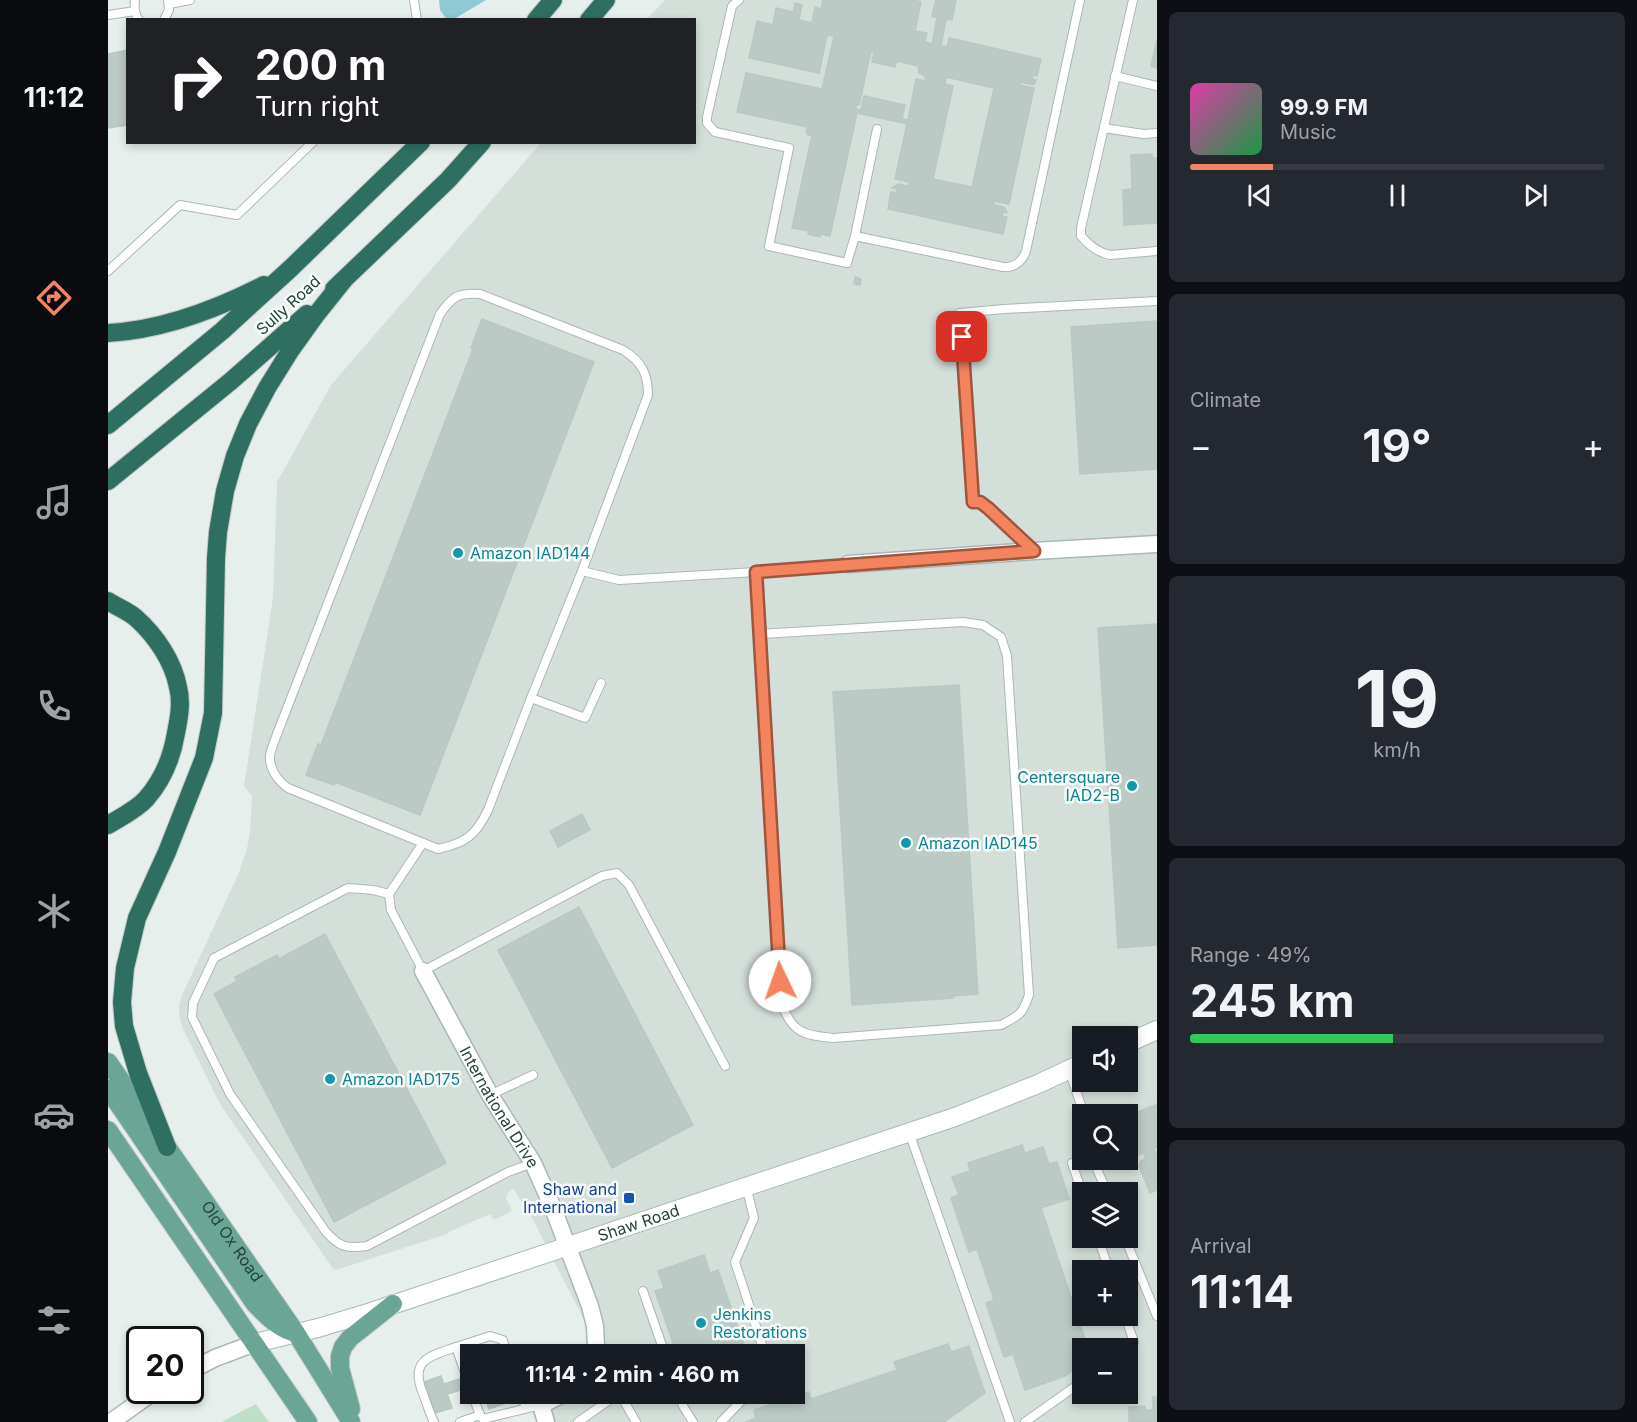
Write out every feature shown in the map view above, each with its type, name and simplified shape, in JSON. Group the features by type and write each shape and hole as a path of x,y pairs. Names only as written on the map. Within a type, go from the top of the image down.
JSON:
{"highway":[{"path":"538,18 553,0"},
{"path":"591,18 606,0"},
{"name":"Sully Road","path":"108,425 222,331 291,268 419,144"},
{"name":"Sully Road","path":"108,481 239,374 343,281 448,180 480,144"},
{"path":"108,333 182,320 210,310 268,283 291,268"},
{"path":"167,1147 138,1073 124,1026 122,1002 125,968 137,918 167,852 204,758 213,713 218,532 225,491 235,456 248,424 273,379 309,325 343,281"},
{"path":"108,602 135,617 155,639 170,662 179,689 179,714 174,748 160,779 145,800 132,811 108,825"}],"main road":[{"path":"1138,1039 1157,1030"},
{"name":"Old Ox Road","path":"108,1062 296,1333 353,1422"},
{"name":"Shaw Road","path":"255,1343 318,1328 393,1304 955,1117 1072,1068"},
{"path":"108,1089 255,1304 283,1329 296,1333"},
{"path":"108,1130 308,1422"},
{"path":"353,1422 341,1376 339,1362 341,1351 350,1338 393,1304"}],"street":[{"path":"849,564 1157,544"},
{"name":"International Drive","path":"423,971 490,1095 532,1163 553,1208 590,1306 595,1326 596,1344"},
{"name":"Shaw Road","path":"204,1364 255,1343"},
{"path":"111,1422 136,1404"},
{"path":"540,1404 533,1407 546,1422"}],"lane":[{"path":"108,15 137,15 134,8 135,0"},
{"path":"165,18 169,10 168,2 190,0"},
{"path":"414,0 417,18"},
{"path":"739,0 732,6 707,123 715,132 789,148 769,246 847,263 855,236 877,129"},
{"path":"855,236 1003,267 1012,266 1020,261 1026,251 1080,0"},
{"path":"1133,0 1081,236 1091,247 1104,254 1157,251"},
{"path":"1115,75 1157,86"},
{"path":"1104,128 1143,134 1157,133"},
{"path":"108,270 180,205 237,215 311,144"},
{"path":"480,294 623,350 633,356 648,381 648,395 582,571 488,810 479,828 455,846 438,849 288,788 279,782 270,757 286,711 440,314 450,300 460,295 480,294"},
{"path":"1034,551 988,508 980,502 973,502 960,313 1157,301"},
{"path":"582,571 619,580 849,564"},
{"path":"756,572 782,1004 786,1016 794,1027 813,1036 833,1038 1001,1025 1015,1018 1024,1010 1029,994 1007,656 1000,637 983,625 963,622 760,634"},
{"path":"531,698 585,718 601,683"},
{"path":"423,843 389,894 391,910 423,971 602,876 617,873 629,885 725,1066"},
{"path":"389,894 348,888 214,958 193,1003 192,1017 230,1094 326,1232 344,1247 367,1246 508,1172 532,1163"},
{"path":"490,1095 533,1075"},
{"path":"909,1132 1010,1422"},
{"path":"746,1186 754,1218 735,1262 762,1344"},
{"path":"1129,1248 1156,1313"},
{"path":"643,1291 662,1344"},
{"path":"465,1344 490,1336 502,1340 503,1344"},
{"path":"434,1422 419,1383 418,1370 428,1358 460,1346"},
{"path":"456,1347 460,1358"},
{"path":"1025,1422 1072,1389"},
{"path":"476,1404 483,1419 533,1407"},
{"path":"530,1404 533,1407"},
{"path":"578,1422 604,1404"},
{"path":"625,1404 636,1422"},
{"path":"682,1404 693,1422"},
{"path":"721,1422 738,1404"},
{"path":"514,1422 515,1411"},
{"path":"460,1422 480,1415"}],"shaded area":[{"path":"665,0 1157,0 1157,1422 554,1422 549,1404 805,1404 805,1344 586,1344 585,1322 532,1218 513,1188 506,1198 512,1211 494,1220 490,1214 447,1234 336,1270 333,1269 220,1104 183,1029 179,1015 182,995 238,875 247,849 252,796 244,786 273,598 277,482 331,385 540,144 696,144 696,18 648,18"}],"green space":[{"path":"256,1404 269,1422 221,1422"}],"water":[{"path":"439,0 486,0 456,18 446,18 440,10"}],"building":[{"path":"823,0 914,0 921,2 915,31 927,33 925,42 932,44 937,18 932,16 936,0 956,0 952,20 946,19 941,46 947,47 949,38 1041,59 1037,76 1033,75 1032,79 1036,80 1034,85 1020,82 1020,85 1034,88 1009,204 994,201 994,205 1004,207 1007,213 1003,212 1002,216 1007,217 1003,234 888,209 891,192 896,193 897,189 892,188 899,184 908,186 909,182 895,179 907,124 857,113 830,236 820,234 820,237 808,234 809,231 792,228 812,135 808,135 807,127 737,112 746,73 822,89 834,36 827,35 819,73 749,58 757,21 773,25 776,8 793,12 795,3 802,5 799,20 812,23 815,7 821,9","holes":["871,51 874,52 872,62 895,67 897,61 918,66 919,73 926,77 925,81 916,79 908,120 902,119 905,105 864,96 861,110 856,109 856,105 859,105","946,77 994,88 972,187 933,179 953,86 945,84"]},
{"path":"1157,40 1157,68 1151,66"},
{"path":"126,50 126,125 108,128 108,54"},
{"path":"1152,154 1152,158 1157,158 1157,223 1124,225 1123,190 1132,189 1131,155"},
{"path":"855,277 861,279 860,285 854,284"},
{"name":"Amazon IAD144","path":"482,319 594,362 420,815 335,782 334,785 306,775 318,744 321,745 473,349 471,348"},
{"path":"1157,321 1157,469 1080,474 1071,327"},
{"name":"Centersquare IAD2-B","path":"1157,624 1157,945 1118,948 1098,628"},
{"name":"Amazon IAD145","path":"959,685 978,994 952,996 953,998 852,1005 833,692"},
{"path":"582,814 590,830 558,847 550,831"},
{"path":"579,907 693,1125 612,1168 498,950"},
{"name":"Amazon IAD175","path":"325,934 446,1163 334,1222 214,994 237,981 235,977 277,955 279,959"},
{"path":"1157,1104 1157,1147 1154,1148 1157,1156 1157,1190 1150,1193 1139,1166 1141,1161 1146,1159 1143,1153 1138,1155 1138,1112"},
{"path":"1022,1145 1025,1153 1043,1147 1049,1164 1057,1162 1069,1199 1041,1208 1072,1300 1072,1326 1081,1326 1085,1338 1072,1338 1072,1371 1065,1376 1025,1390 1013,1354 1004,1357 986,1303 994,1300 977,1249 969,1252 951,1198 959,1195 952,1177 970,1171 968,1163"},
{"name":"Jenkins Restorations","path":"704,1255 710,1273 718,1270 744,1344 674,1344 655,1291 664,1288 658,1271"},
{"path":"948,1344 951,1352 969,1346 985,1393 944,1422 746,1422 756,1418 754,1410 772,1404 805,1404 805,1393 809,1392 811,1399 897,1370 894,1362"},
{"path":"441,1376 452,1408 435,1413 424,1382"},
{"path":"460,1379 460,1390 447,1394 444,1384"},
{"path":"1153,1397 1157,1397 1157,1422 1129,1422 1129,1407 1145,1406 1145,1410 1153,1410"},
{"path":"487,1404 503,1404 489,1409"}],"place":[{"name":"Amazon IAD144","path":"458,553"},
{"name":"Centersquare IAD2-B","path":"1132,786"},
{"name":"Amazon IAD145","path":"906,843"},
{"name":"Amazon IAD175","path":"330,1079"},
{"name":"Shaw and International","path":"629,1198"},
{"name":"Jenkins Restorations","path":"701,1323"}],"route":[{"path":"780,981 756,572 1034,551 988,508 980,502 973,502 962,337"}]}
